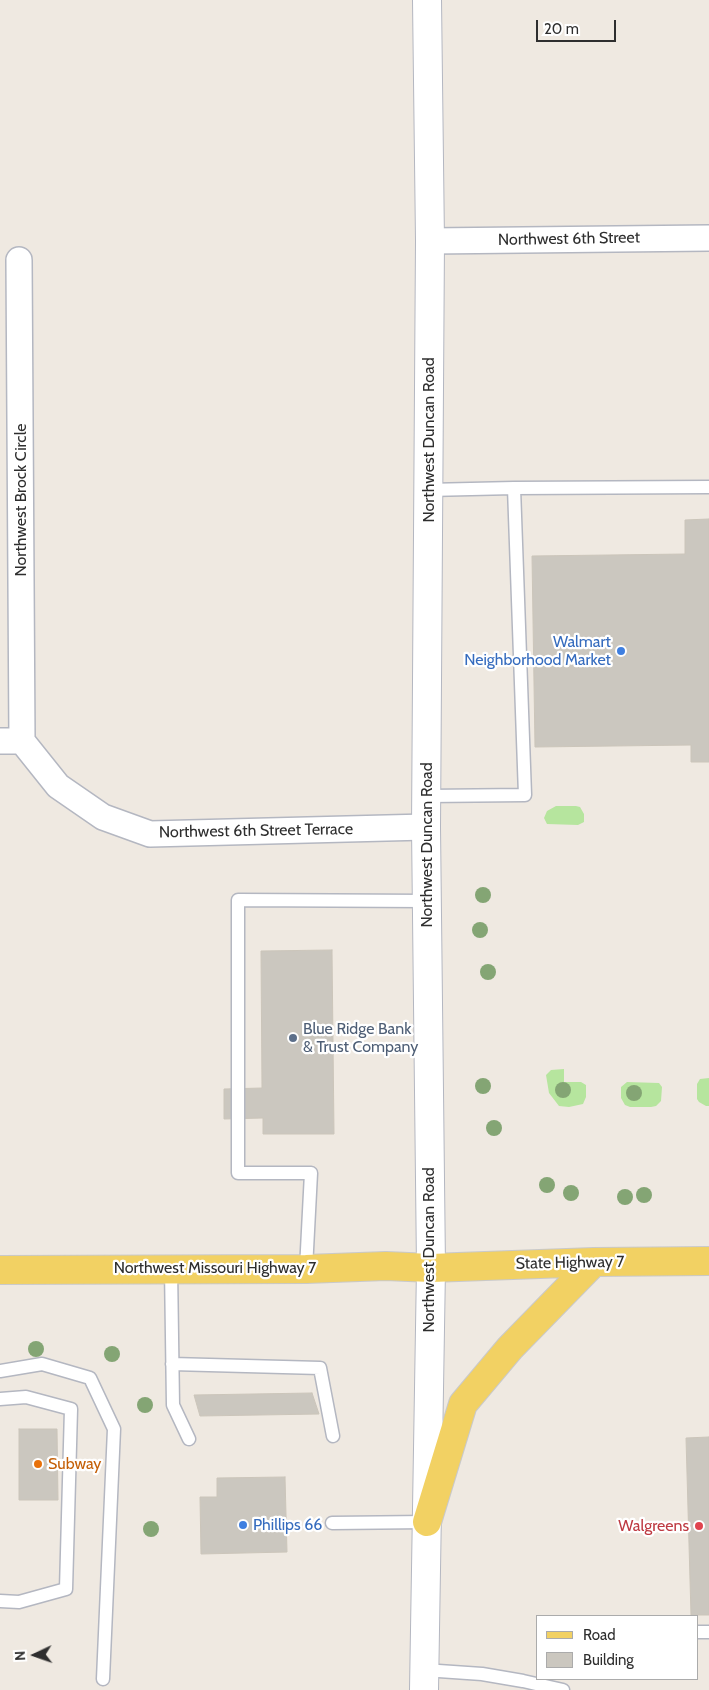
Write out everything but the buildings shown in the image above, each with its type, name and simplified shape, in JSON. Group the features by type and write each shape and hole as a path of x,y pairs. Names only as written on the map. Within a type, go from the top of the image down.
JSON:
{"main road":[{"name":"State Highway 7","path":"431,1268 594,1262 709,1261"},
{"path":"427,1522 463,1404 510,1348 594,1262"},
{"name":"Northwest Missouri Highway 7","path":"0,1270 386,1266 431,1268"}],"street":[{"name":"Northwest Duncan Road","path":"424,1680 431,1268 426,901 430,241 427,0"},
{"name":"Northwest 6th Street","path":"430,241 709,238"},
{"name":"Northwest Brock Circle","path":"11,741 19,260"},
{"name":"Northwest 6th Street Terrace","path":"11,741 58,786 102,816 150,834 426,827"}],"lane":[{"path":"428,490 709,487"},
{"path":"427,796 525,795 514,488"},
{"path":"306,1268 311,1173 238,1173 238,900 426,901"},
{"path":"171,1268 173,1405 189,1439"},
{"path":"0,1371 42,1364 90,1378 114,1429 103,1680"},
{"path":"172,1364 320,1368 333,1436"},
{"path":"0,1399 26,1397 71,1409 66,1589 19,1602 0,1601"},
{"path":"332,1523 427,1522"},
{"path":"424,1680 482,1674 563,1690"}],"green space":[{"path":"556,806 580,807 584,814 584,822 578,825 547,824 544,818 547,811"},
{"path":"564,1069 564,1082 581,1082 586,1085 586,1097 583,1104 569,1107 559,1106 549,1093 546,1075 551,1070"},
{"path":"709,1078 709,1106 706,1106 697,1099 697,1084 700,1079"},
{"path":"627,1082 659,1083 662,1087 661,1101 656,1106 651,1107 630,1107 625,1105 621,1098 621,1087"}],"place":[{"name":"Walmart Neighborhood Market","path":"621,651"},
{"name":"Blue Ridge Bank & Trust Company","path":"293,1038"},
{"name":"Subway","path":"38,1464"},
{"name":"Phillips 66","path":"243,1525"},
{"name":"Walgreens","path":"699,1526"}]}
